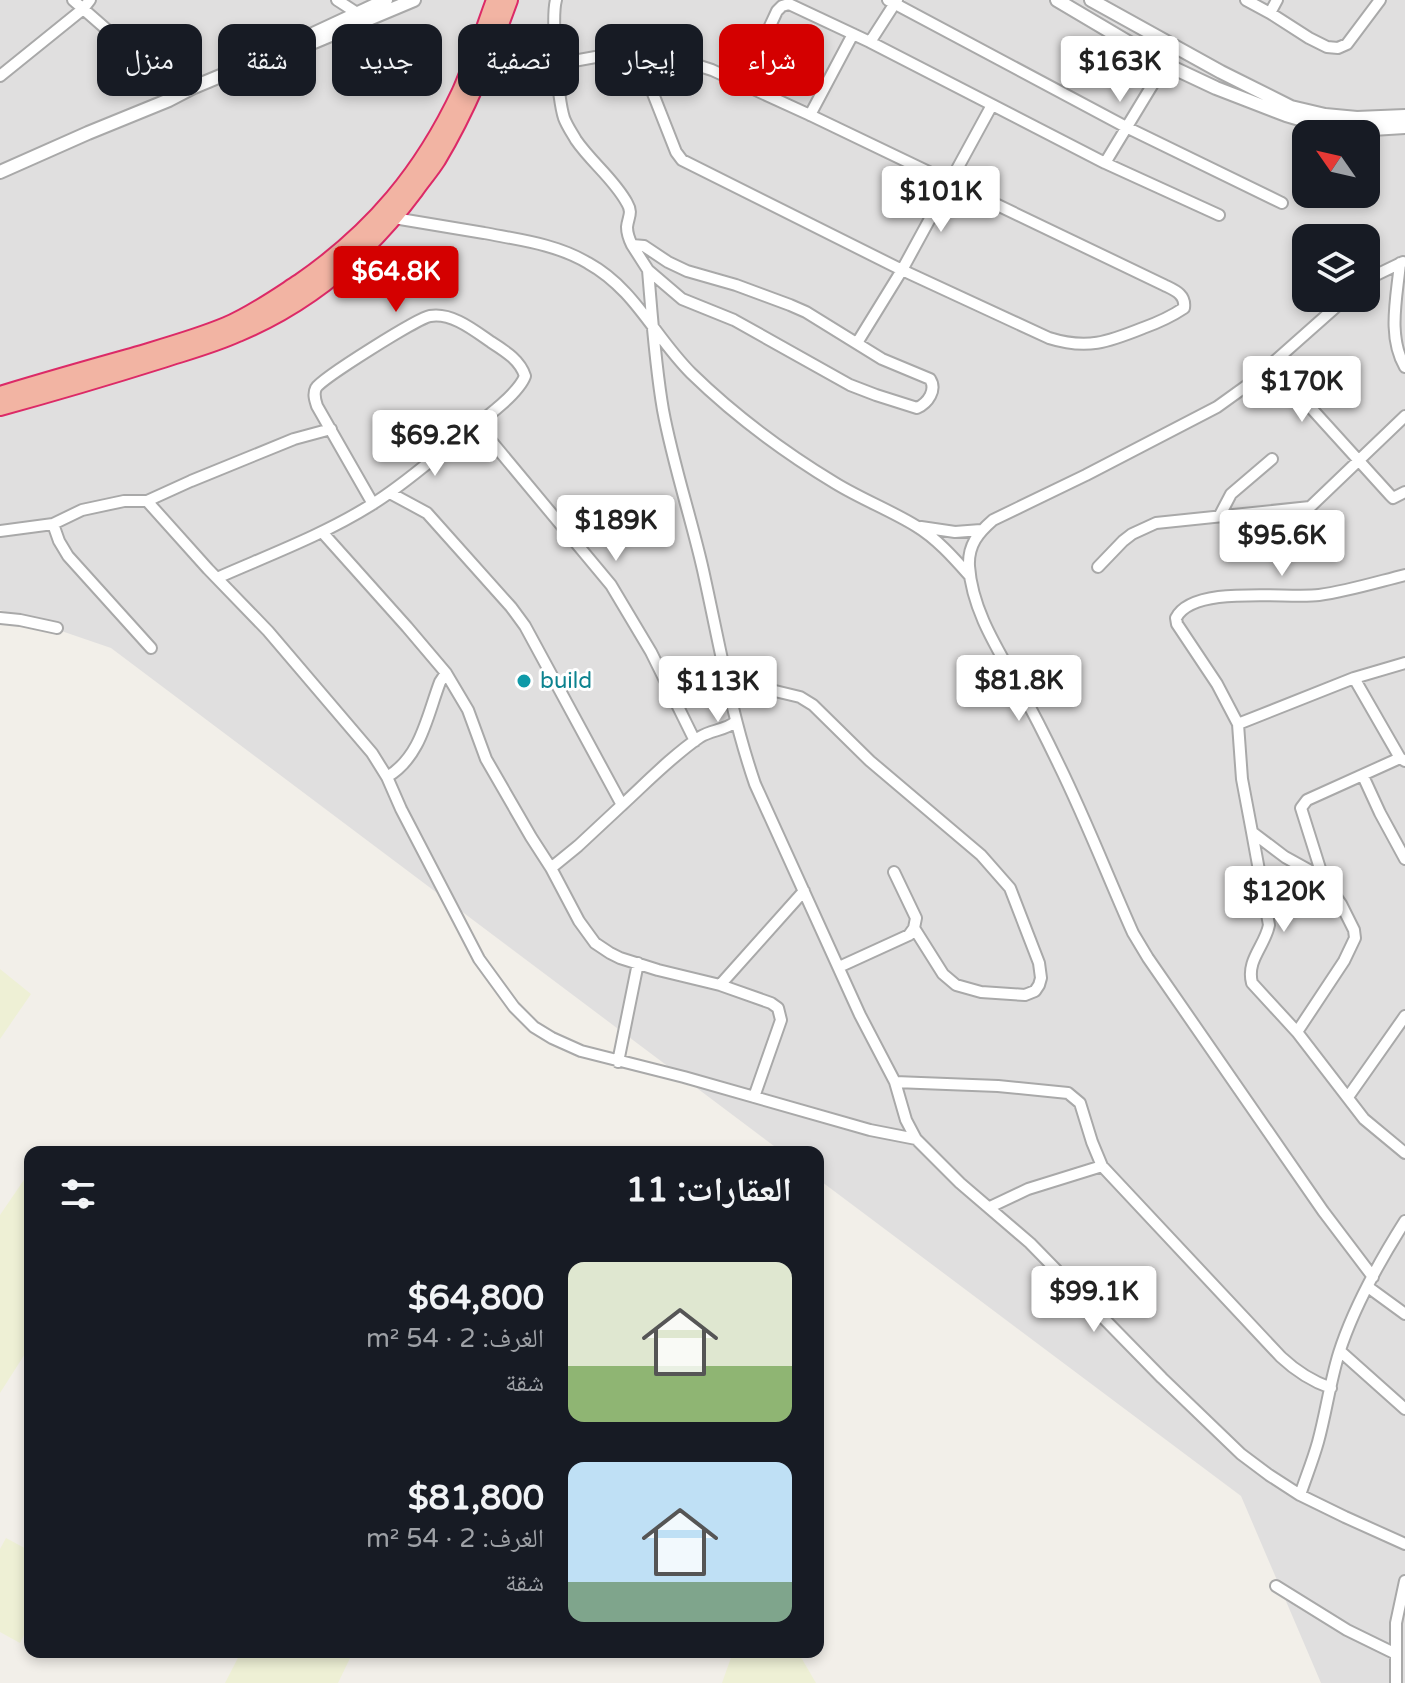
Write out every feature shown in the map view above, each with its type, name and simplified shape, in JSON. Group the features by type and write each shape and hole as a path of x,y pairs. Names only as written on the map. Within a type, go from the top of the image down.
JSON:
{"highway":[{"path":"0,395 227,326 268,303 334,257 389,205 425,155 461,89 495,0"},
{"path":"500,24 509,0"},
{"path":"0,407 99,379 239,333 271,318 322,286 365,249 394,218 435,163 470,96"}],"street":[{"path":"73,0 86,5 106,24"},
{"path":"337,0 357,13"},
{"path":"316,32 386,0"},
{"path":"316,41 414,0"},
{"path":"555,24 556,0"},
{"path":"1057,0 1165,64 1253,103 1320,125 1356,130 1405,127"},
{"path":"1091,0 1291,107 1357,118 1405,116"},
{"path":"1246,0 1309,38 1327,47 1338,48 1347,44 1380,0"},
{"path":"1270,13 1277,0"},
{"path":"870,42 893,1 1126,127 1282,203"},
{"path":"0,76 86,5"},
{"path":"771,24 782,6 796,6 1105,163 1219,215"},
{"path":"810,115 853,34"},
{"path":"1105,163 1165,64"},
{"path":"0,172 177,96"},
{"path":"562,96 565,120 579,144 616,186 629,206 631,215 627,231 632,245 648,270 682,299 734,320 850,385 912,407 921,407 934,387 930,379 882,359 806,312 736,285 687,271 644,246 632,245"},
{"path":"654,96 682,160 902,270 1049,338 1073,344 1111,341 1184,308 1184,300 1175,291 769,96"},
{"path":"857,343 902,270 992,105"},
{"path":"394,218 537,243 589,263 633,298 665,344 691,372 748,422 836,484 916,526 939,544 970,577"},
{"path":"1380,273 1403,262"},
{"path":"1403,262 1394,337 1405,367"},
{"path":"648,270 663,410 703,569 735,722 755,784 860,1015 895,1082 906,1120 916,1139 960,1183 1030,1243 1224,1439 1254,1464 1300,1495 1405,1544"},
{"path":"1330,312 1249,384 1217,407 993,520 981,530 969,551 970,577 985,627 1059,765 1140,945 1370,1282 1405,1314"},
{"path":"217,578 322,532 373,504 390,493 477,424 522,383 525,376 512,357 457,321 429,316 318,385 315,398 373,504"},
{"path":"1273,363 1393,498 1405,492"},
{"path":"1098,567 1113,549 1132,534 1156,523 1310,507 1405,416"},
{"path":"477,424 611,585 651,652 695,741"},
{"path":"0,531 53,524 82,510 124,501 147,501 294,439 331,429"},
{"path":"1220,515 1228,497 1272,459"},
{"path":"390,493 427,513 511,607 525,626 622,805"},
{"path":"147,501 268,631 372,753 479,959 514,1007 534,1027 581,1051 618,1062 684,1077 870,1130 916,1139"},
{"path":"53,524 68,556 151,648"},
{"path":"916,526 955,532 981,530"},
{"path":"322,532 446,673 468,710 486,759 579,921 595,943 610,953 638,963 720,985 778,1008 781,1015 778,1032 754,1097"},
{"path":"1405,575 1323,594 1223,596 1183,608 1176,618 1238,724 1242,779 1269,925 1251,965 1249,973 1252,983 1297,1032 1364,1119 1405,1153"},
{"path":"0,618 57,628"},
{"path":"1238,724 1354,678 1405,663"},
{"path":"387,777 400,768 416,747 446,673"},
{"path":"1297,1032 1344,961 1355,938 1341,904 1323,878 1302,814 1302,803 1403,759 1354,678"},
{"path":"726,682 800,697 813,705 870,761 981,855 1010,888 1039,963 1039,985 1035,991 1025,995 981,992 956,985 943,974 914,928"},
{"path":"551,868 695,741 735,722"},
{"path":"1363,776 1405,859"},
{"path":"1252,832 1285,857 1323,878"},
{"path":"839,967 909,935 914,928 916,918 894,872"},
{"path":"720,985 804,891"},
{"path":"618,1062 638,963"},
{"path":"1348,1097 1405,1016"},
{"path":"895,1082 998,1086 1068,1093 1080,1103 1102,1166 1281,1357 1297,1372 1331,1388"},
{"path":"990,1207 1028,1189 1102,1166"},
{"path":"1300,1495 1318,1443 1340,1351 1351,1321 1405,1221"},
{"path":"1340,1351 1405,1409"},
{"path":"1396,1683 1396,1623 1405,1581"},
{"path":"1276,1586 1347,1630 1396,1654"}],"shaded area":[{"path":"0,0 1405,0 1405,1683 1321,1683 1241,1496 824,1183 824,1146 774,1146 111,648 0,610"}],"green space":[{"path":"0,969 31,994 0,1039"},
{"path":"24,1180 24,1355 0,1393 0,1215"},
{"path":"6,1538 24,1548 24,1635 20,1643 0,1632 0,1549"},
{"path":"238,1658 350,1658 338,1683 225,1683"},
{"path":"731,1658 801,1658 816,1683 722,1683"}],"place":[{"name":"build","path":"524,681"}]}
